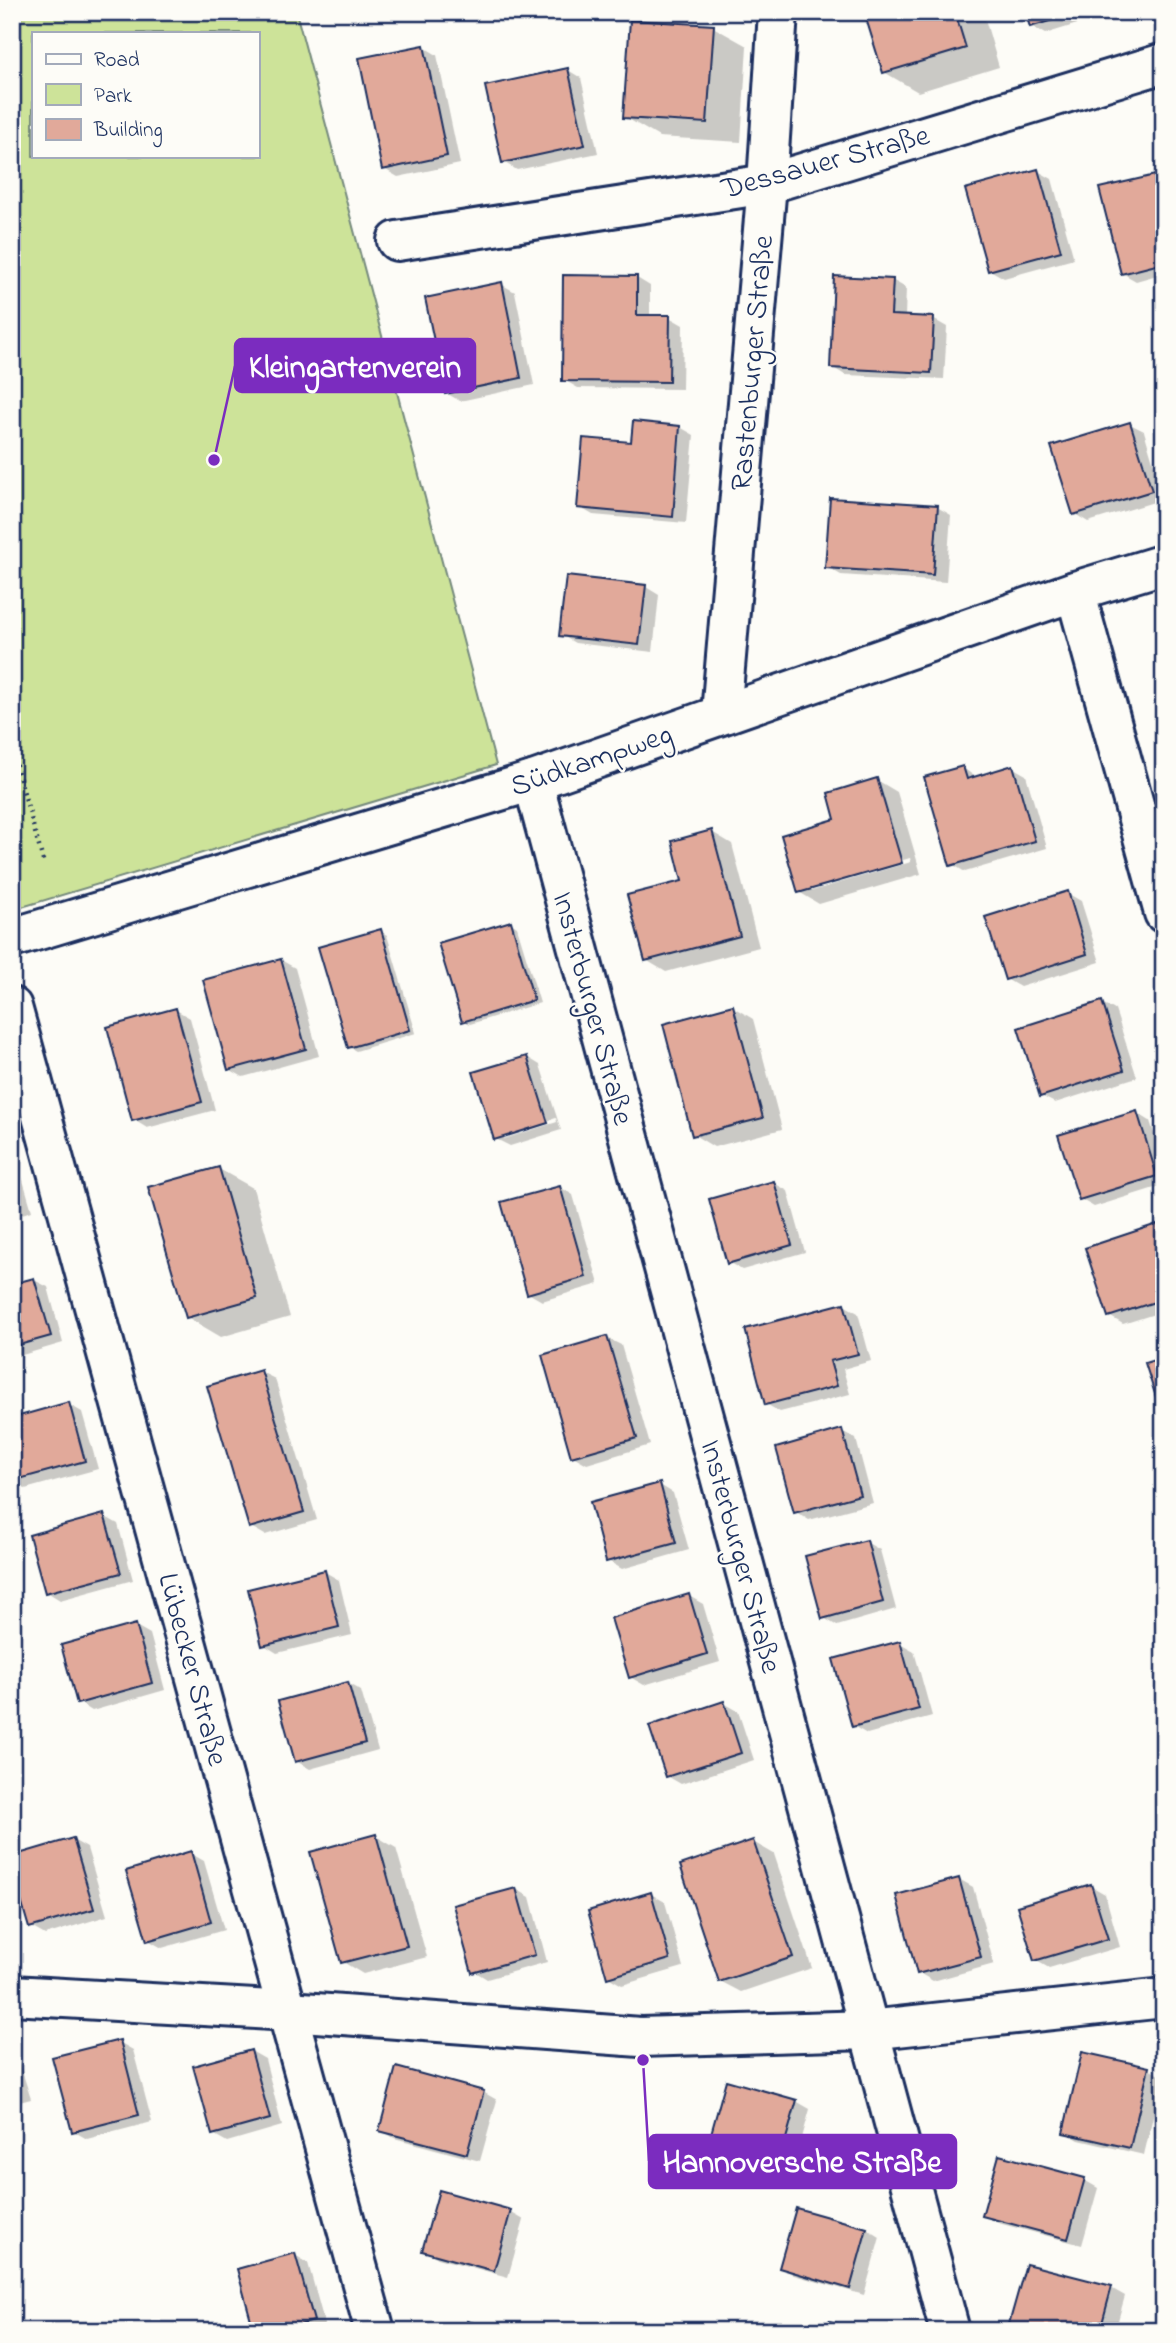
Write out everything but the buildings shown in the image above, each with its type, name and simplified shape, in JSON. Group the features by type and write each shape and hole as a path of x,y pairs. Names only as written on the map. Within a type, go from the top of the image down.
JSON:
{"street":[{"name":"Rastenburger Straße","path":"721,714 767,184 778,12"},
{"name":"Dessauer Straße","path":"397,241 767,184 1164,63"},
{"name":"Südkampweg","path":"12,938 533,780 1075,591 1164,565"},
{"path":"1075,591 1164,913"},
{"name":"Insterburger Straße","path":"533,780 950,2331"},
{"name":"Lübecker Straße","path":"12,1007 375,2331"},
{"path":"12,1995 289,2011 640,2037 869,2030 1164,1998"}],"path":[{"path":"12,751 44,864"}],"green space":[{"path":"12,12 296,12 496,765 12,910"}],"place":[{"name":"Kleingartenverein","path":"214,460"},
{"name":"Hannoversche Straße","path":"643,2060"}]}
